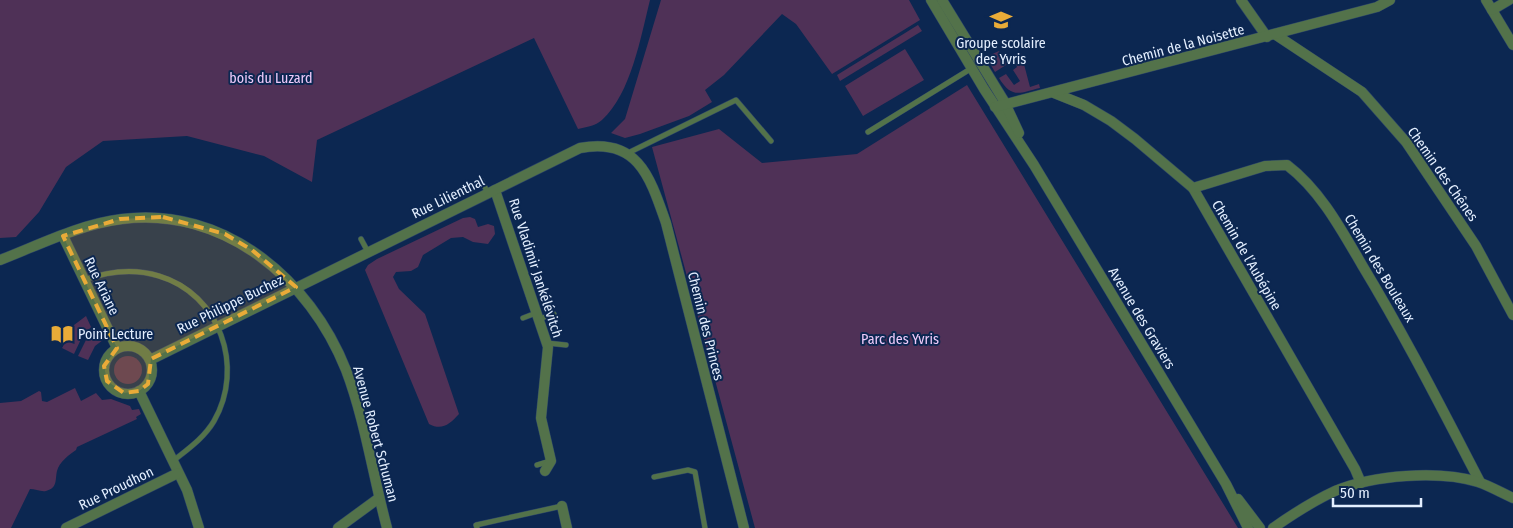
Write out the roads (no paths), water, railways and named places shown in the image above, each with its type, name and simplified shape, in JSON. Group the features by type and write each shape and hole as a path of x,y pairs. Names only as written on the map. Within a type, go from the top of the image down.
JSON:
{"street":[{"name":"Avenue des Graviers","path":"931,0 976,66 1226,484 1248,528"},
{"name":"Avenue des Graviers","path":"942,0 976,66"},
{"name":"Chemin des Chênes","path":"1241,0 1271,36 1362,92 1406,142 1476,246 1513,315"},
{"name":"Chemin de la Noisette","path":"1000,106 1377,8 1390,0"},
{"path":"1486,0 1513,45"},
{"path":"1492,10 1509,0"},
{"name":"Chemin de l’Aubépine","path":"1054,93 1084,105 1111,121 1136,139 1193,188 1355,468 1361,483"},
{"name":"Rue Lilienthal","path":"296,287 580,148 598,144 616,147"},
{"name":"Chemin des Princes","path":"616,147 628,153 644,168 666,223 744,528"},
{"name":"Chemin des Bouleaux","path":"1193,188 1265,166 1287,165 1306,179 1336,222 1404,335 1480,482"},
{"name":"Rue Vladimir Jankélévitch","path":"492,192 547,343 548,360 541,418 551,461 541,468"},
{"name":"Avenue Robert Schuman","path":"0,260 63,236 120,219 163,217 182,220 225,234 252,250 296,287 327,332 346,371 354,393 386,528"},
{"name":"Rue Ariane","path":"63,236 117,348"},
{"name":"Rue Philippe Buchez","path":"150,360 296,287"},
{"path":"135,346 146,353 150,360 151,378 139,391 124,393 111,387 107,381 104,366 111,352 117,348 135,346"},
{"path":"139,391 189,497 199,528"},
{"name":"Rue Proudhon","path":"66,528 178,473"},
{"path":"1273,528 1300,510 1335,491 1361,483 1420,476 1456,477 1480,482 1513,498"},
{"name":"Avenue des Graviers","path":"1226,484 1260,528"},
{"path":"338,528 379,498"},
{"path":"562,506 567,528"}],"lane":[{"path":"868,132 976,66"},
{"path":"628,153 736,100 771,141"},
{"path":"481,180 492,192"},
{"path":"361,239 368,252"},
{"path":"84,280 119,271 160,276 175,283 196,298 218,326 225,343 227,361 227,378 223,400 207,431 172,462"},
{"path":"523,318 554,314"},
{"path":"547,343 566,345"},
{"path":"654,478 688,470 695,472 705,528"},
{"path":"477,528 476,525 562,506"}],"place":[{"name":"Groupe scolaire des Yvris","path":"1001,20"},
{"name":"Point Lecture","path":"62,334"}],"park label":[{"name":"bois du Luzard","path":"271,78"},
{"name":"Parc des Yvris","path":"900,339"}]}
